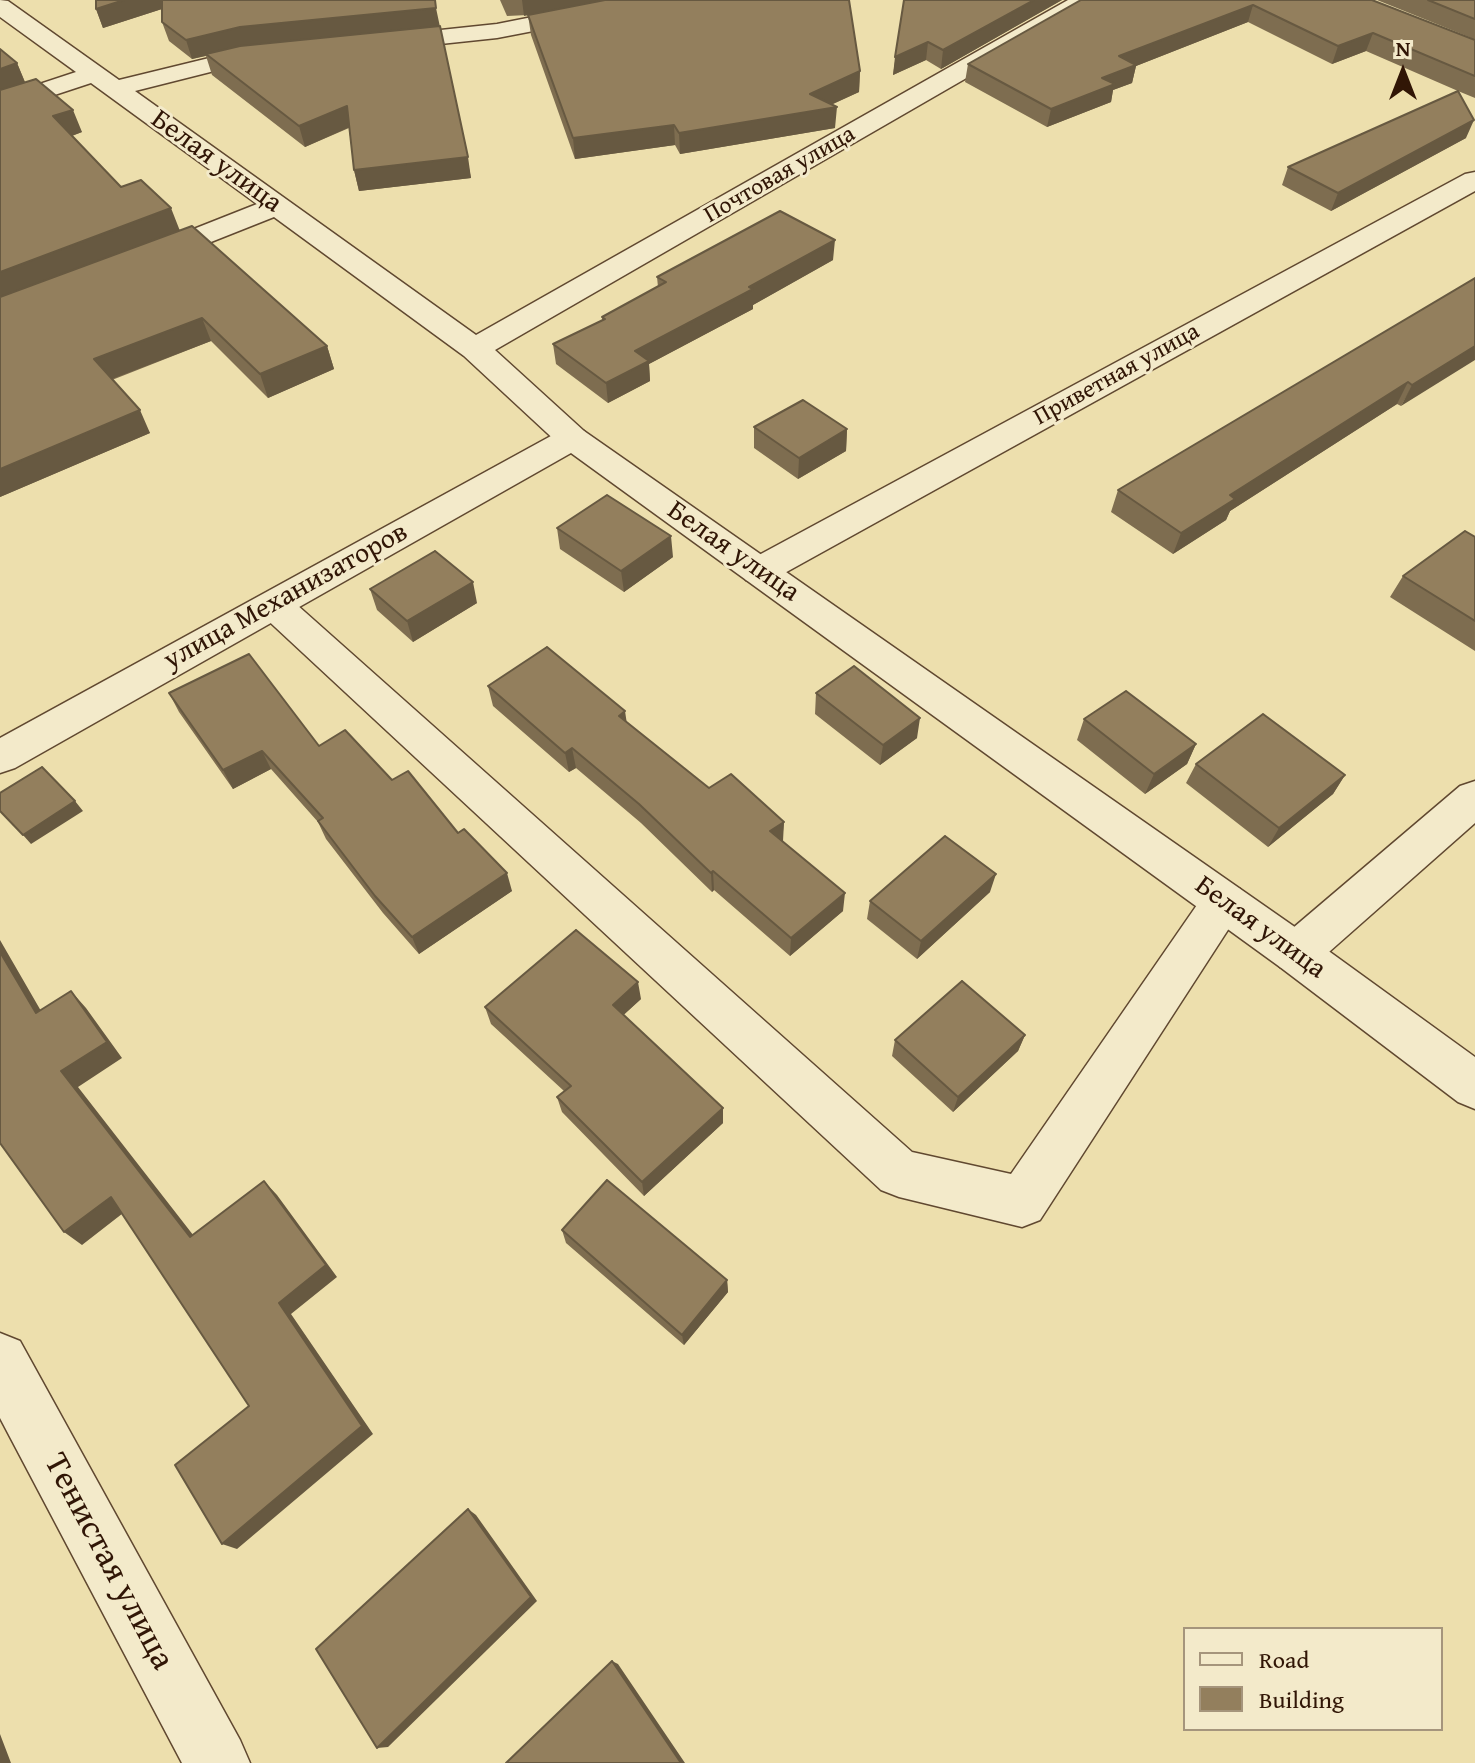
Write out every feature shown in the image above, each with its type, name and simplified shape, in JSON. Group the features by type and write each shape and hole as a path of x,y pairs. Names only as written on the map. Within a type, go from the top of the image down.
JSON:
{"street":[{"path":"356,45 497,31 619,8 638,0"},
{"name":"Почтовая улица","path":"475,349 1085,0"},
{"name":"Белая улица","path":"0,6 475,349 572,438 1296,953 1475,1086"},
{"path":"0,105 104,81 246,56 293,51"},
{"name":"Приветная улица","path":"759,571 1475,180"},
{"path":"117,269 278,206"},
{"name":"улица Механизаторов","path":"0,757 572,438"},
{"path":"274,605 899,1173 1022,1202 1224,902"},
{"path":"1296,953 1475,798"},
{"name":"Тенистая улица","path":"0,1361 217,1763"}],"building":[{"path":"96,0 124,0 96,9"},
{"path":"162,0 435,0 436,8 240,27 186,40 162,22"},
{"path":"605,0 849,0 860,71 810,94 837,107 679,133 674,125 573,138 528,15"},
{"path":"904,0 1034,0 943,50 928,42 895,57"},
{"path":"1081,0 1372,0 1475,40 1475,76 1373,33 1338,46 1253,5 1119,56 1136,65 1102,78 1115,84 1051,109 968,64"},
{"path":"1428,0 1475,0 1475,19"},
{"path":"440,26 468,157 354,170 347,106 299,126 206,54 240,46"},
{"path":"0,49 17,63 0,69"},
{"path":"36,79 73,110 53,116 121,187 141,180 171,208 0,272 0,90"},
{"path":"1458,91 1474,120 1338,193 1288,167"},
{"path":"780,211 835,240 749,287 753,289 635,351 649,361 606,383 553,344 605,319 602,317 666,282 657,277"},
{"path":"192,226 327,346 260,374 202,318 94,359 140,410 0,469 0,297"},
{"path":"1475,278 1475,346 1412,385 1408,382 1230,495 1235,499 1181,533 1118,490"},
{"path":"803,400 847,429 799,458 754,427"},
{"path":"607,495 671,536 621,571 557,528"},
{"path":"1465,531 1475,537 1475,621 1403,576"},
{"path":"435,551 473,582 407,621 370,589"},
{"path":"547,647 625,711 619,716 709,788 731,774 784,822 770,831 845,893 791,938 713,871 711,873 639,804 572,748 565,753 488,686"},
{"path":"249,654 319,746 345,730 392,780 408,771 458,833 464,829 507,873 412,937 375,896 318,821 323,818 262,751 223,770 169,693"},
{"path":"854,666 920,718 883,745 816,693"},
{"path":"1126,691 1196,744 1154,774 1084,719"},
{"path":"1263,714 1345,775 1279,828 1196,764"},
{"path":"42,767 75,801 23,835 0,811 0,793"},
{"path":"945,836 996,874 921,941 870,901"},
{"path":"576,930 638,982 613,1005 723,1108 642,1182 557,1097 571,1086 485,1007"},
{"path":"0,952 36,1013 71,991 107,1042 61,1071 190,1237 264,1181 326,1265 279,1303 362,1426 222,1544 175,1465 249,1406 111,1197 64,1232 0,1143"},
{"path":"962,981 1025,1035 958,1097 895,1040"},
{"path":"607,1180 727,1280 682,1335 562,1230"},
{"path":"468,1509 531,1597 377,1748 316,1649"},
{"path":"612,1661 681,1763 506,1763"}]}
